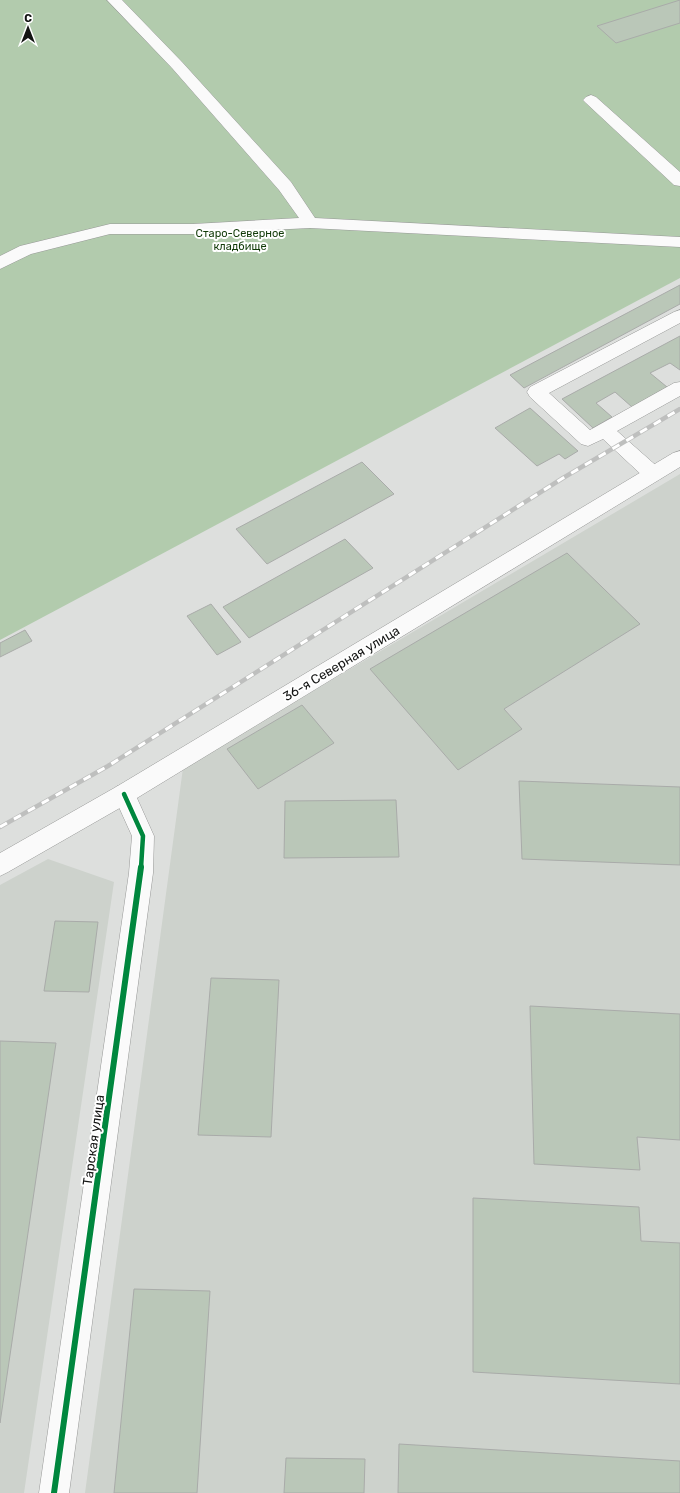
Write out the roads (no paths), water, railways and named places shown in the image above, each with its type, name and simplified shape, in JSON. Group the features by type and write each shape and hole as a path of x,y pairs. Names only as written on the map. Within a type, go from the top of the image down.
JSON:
{"main road":[{"path":"114,0 177,65 285,186 310,223"},
{"path":"591,100 680,181"},
{"path":"0,263 26,250 110,229 193,229 310,223 680,242"},
{"path":"680,316 536,392 588,439 680,388"},
{"path":"604,430 653,474"},
{"name":"36-я Северная улица","path":"0,865 124,794 680,458"},
{"name":"Тарская улица","path":"54,1493 142,873 143,836 124,794"}],"railway":[{"path":"0,827 108,766 563,478 680,409"}],"park label":[{"name":"Старо-Северное кладбище","path":"240,239"}]}
